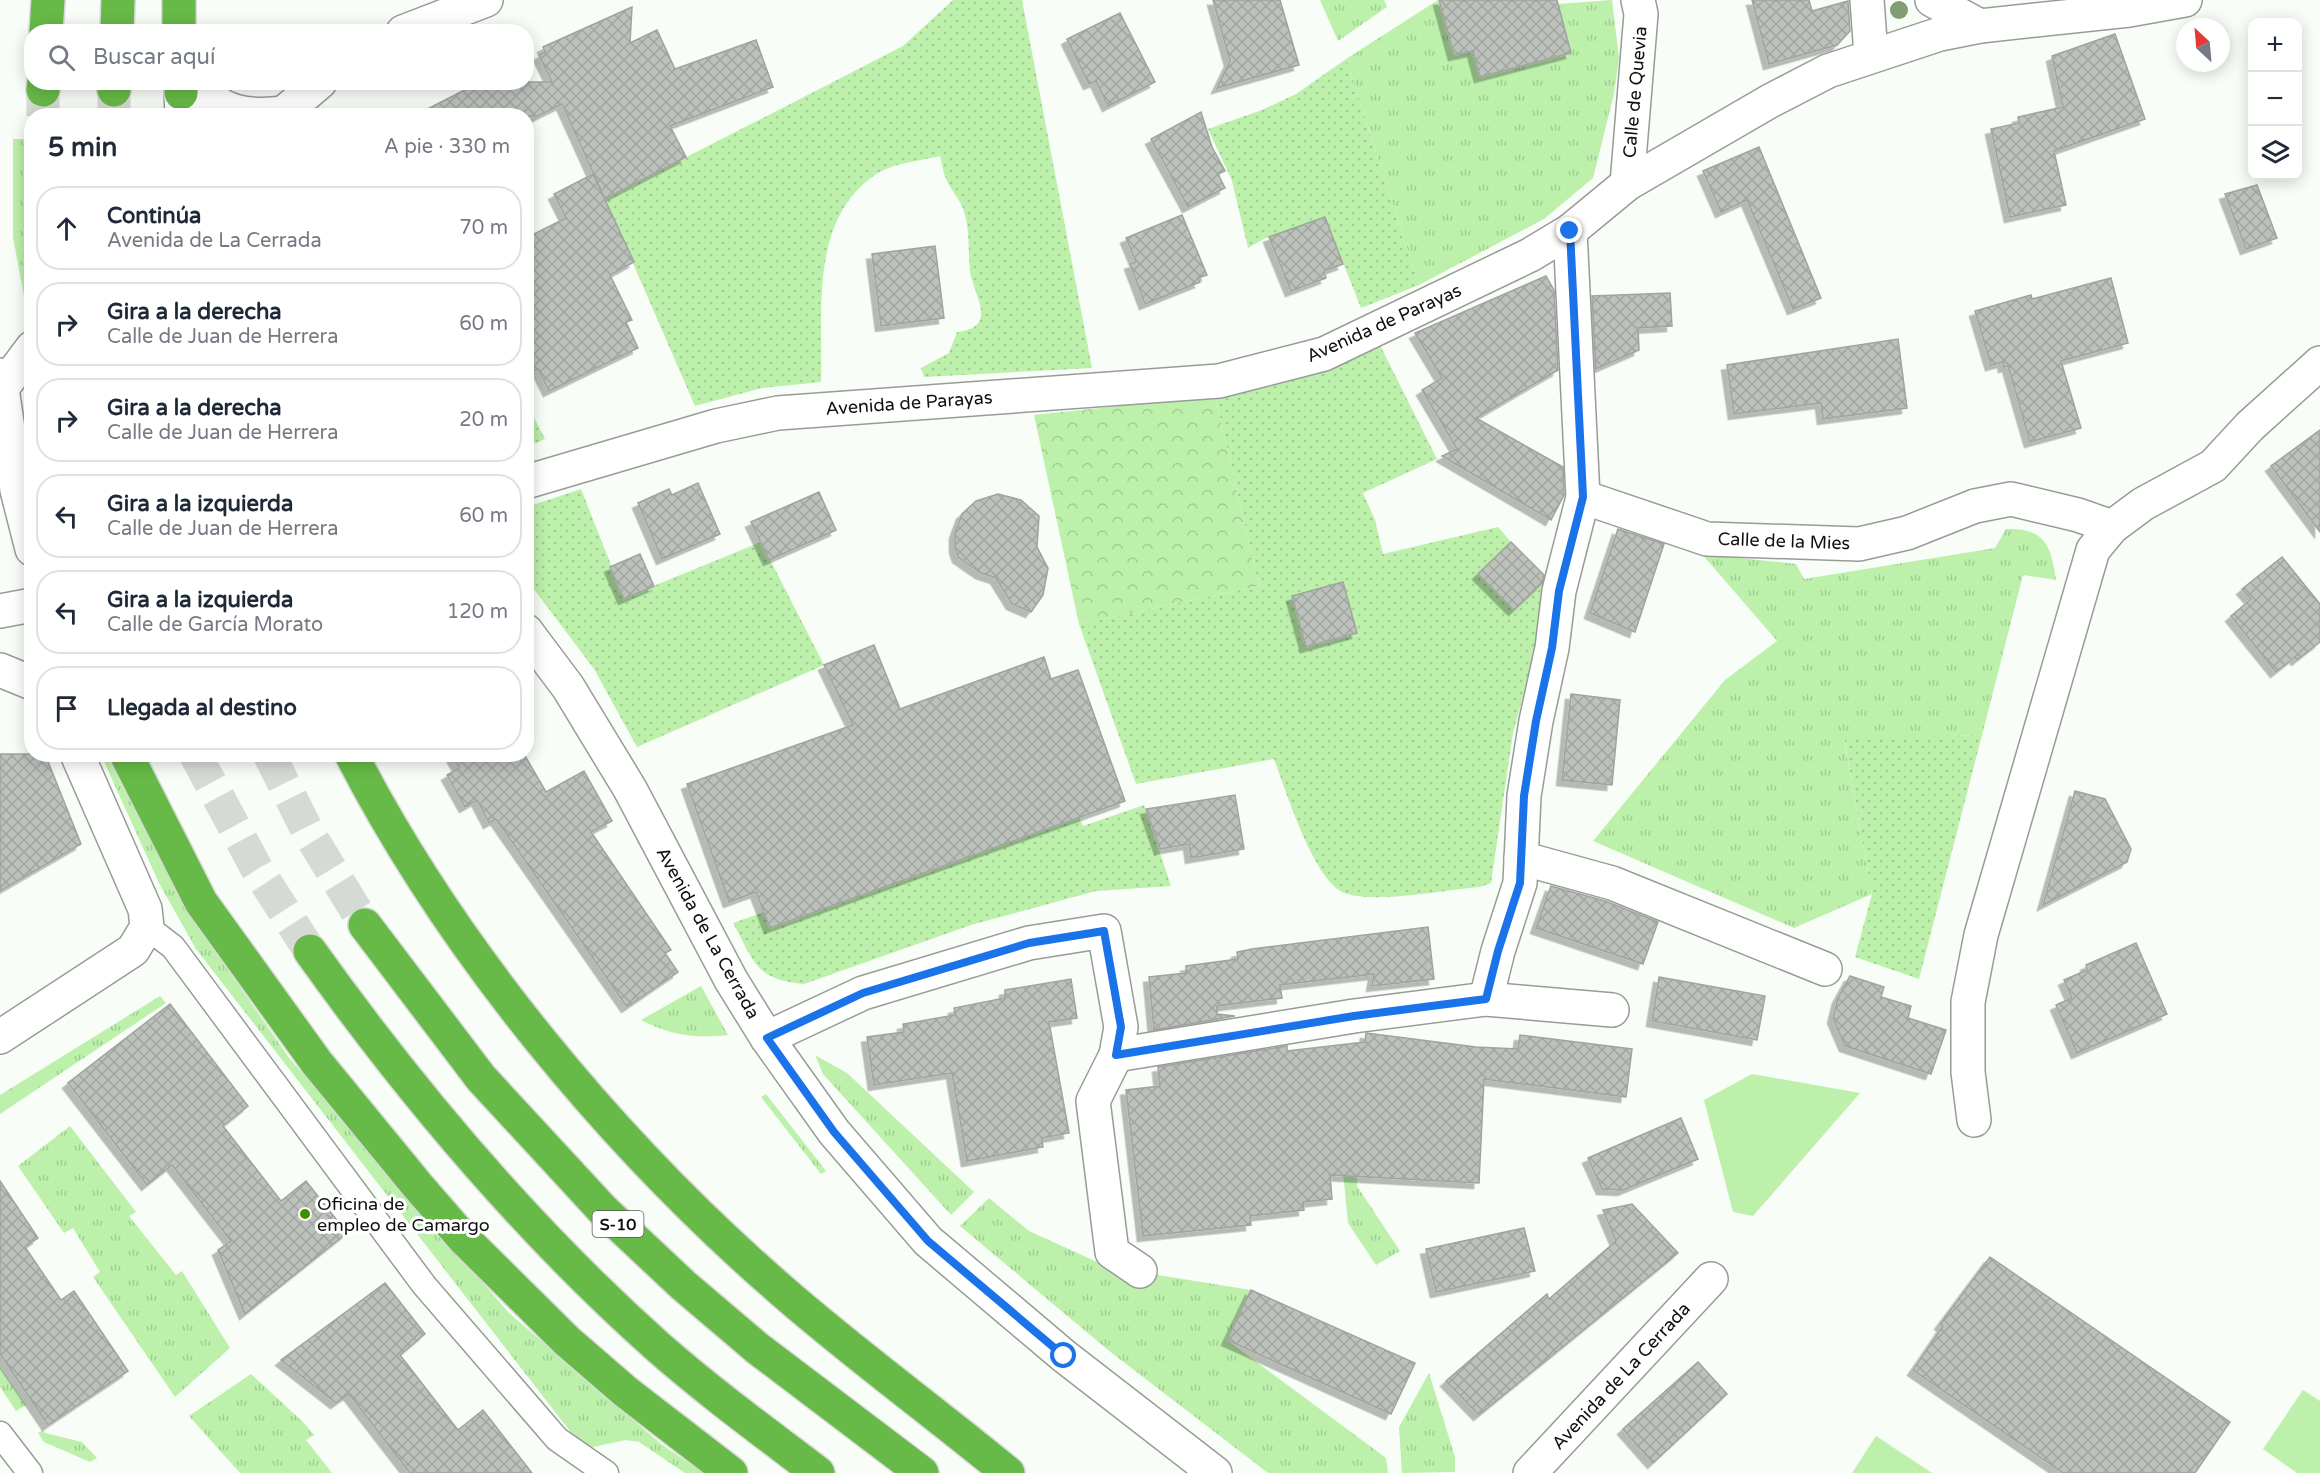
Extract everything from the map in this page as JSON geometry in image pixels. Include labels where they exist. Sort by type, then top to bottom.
[{"type":"highway","points":[[46,24],[48,0]]},
{"type":"highway","points":[[117,24],[118,0]]},
{"type":"highway","points":[[179,0],[179,24]]},
{"type":"highway","points":[[130,762],[201,902],[317,1063],[417,1185],[463,1238],[567,1341],[626,1392],[731,1473]]},
{"type":"highway","points":[[355,762],[383,812],[451,920],[545,1043],[649,1162],[722,1236],[781,1290],[1008,1473]]},
{"type":"highway","name":"S-10","points":[[365,925],[481,1078],[602,1209],[683,1285],[757,1348],[922,1473]]},
{"type":"highway","points":[[310,951],[375,1042],[498,1188],[587,1281],[659,1347],[818,1473]]},
{"type":"street","points":[[424,24],[486,0]]},
{"type":"street","name":"Calle de Quevia","points":[[1627,184],[1641,14],[1638,0]]},
{"type":"street","points":[[1867,0],[1871,55]]},
{"type":"street","points":[[1932,0],[1980,26]]},
{"type":"street","name":"Avenida de Parayas","points":[[534,480],[704,429],[778,413],[1220,381],[1324,354],[1406,317],[1530,255],[1570,231],[1627,184],[1770,101],[1828,71],[1940,34],[1980,26],[2129,10],[2185,0]]},
{"type":"street","points":[[289,108],[310,90]]},
{"type":"street","points":[[186,93],[214,100],[228,108]]},
{"type":"street","points":[[1486,999],[1498,951],[1520,883],[1524,796],[1536,721],[1552,648],[1559,591],[1583,497],[1570,231]]},
{"type":"street","points":[[24,361],[2,396],[17,490],[24,518]]},
{"type":"street","points":[[1974,1120],[1968,1072],[1968,1002],[1981,935],[2093,550],[2112,527],[2143,504],[2213,466],[2250,426],[2320,363]]},
{"type":"street","points":[[2,396],[24,466]]},
{"type":"street","name":"Calle de la Mies","points":[[1583,497],[1707,539],[1859,544],[1907,532],[1975,506],[2011,499],[2078,515],[2112,527]]},
{"type":"street","points":[[0,611],[24,606]]},
{"type":"street","name":"Avenida de La Cerrada","points":[[534,642],[568,687],[630,789],[731,980],[767,1038],[834,1132],[928,1241],[1064,1356],[1215,1473]]},
{"type":"street","points":[[0,670],[24,680]]},
{"type":"street","points":[[0,1037],[133,950],[147,927],[145,909],[81,762]]},
{"type":"street","points":[[1521,858],[1612,883],[1825,969]]},
{"type":"street","points":[[767,1038],[863,993],[894,983],[1029,943],[1104,931],[1121,1027],[1116,1055],[1094,1101],[1112,1252],[1140,1272]]},
{"type":"street","points":[[1116,1055],[1343,1018],[1486,999],[1612,1010]]},
{"type":"street","name":"Avenida de La Cerrada","points":[[1530,1473],[1711,1279]]},
{"type":"lane","points":[[147,927],[173,947],[424,1285],[557,1439],[606,1473]]},
{"type":"lane","points":[[0,1434],[30,1473]]},
{"type":"green space","points":[[953,0],[1022,0],[1092,368],[924,377],[921,368],[949,353],[957,332],[970,329],[978,324],[981,317],[979,300],[970,271],[967,222],[962,205],[946,179],[940,156],[898,165],[875,175],[854,194],[839,217],[829,242],[824,270],[821,382],[762,388],[695,406],[605,199],[903,46]]},
{"type":"green space","points":[[1320,0],[1384,0],[1387,7],[1338,41]]},
{"type":"green space","points":[[1438,0],[1451,41],[1473,51],[1480,77],[1571,53],[1558,4],[1612,0],[1619,58],[1614,94],[1593,178],[1544,219],[1419,285],[1346,59]]},
{"type":"green space","points":[[1346,59],[1419,285],[1361,308],[1325,217],[1264,239],[1248,248],[1232,181],[1208,129],[1262,110],[1296,94]]},
{"type":"green space","points":[[13,139],[24,139],[24,296],[13,237]]},
{"type":"green space","points":[[1380,345],[1437,459],[1363,493],[1375,520],[1383,554],[1498,527],[1511,542],[1478,574],[1514,610],[1547,578],[1543,622],[1513,733],[1491,883],[1480,887],[1377,897],[1347,894],[1335,887],[1324,874],[1293,812],[1274,759],[1136,784],[1079,624],[1259,586],[1215,396]]},
{"type":"green space","points":[[1215,396],[1259,586],[1079,624],[1034,415]]},
{"type":"green space","points":[[534,418],[545,439],[534,444]]},
{"type":"green space","points":[[581,489],[624,598],[761,542],[824,665],[637,747],[594,669],[534,589],[534,505]]},
{"type":"green space","points":[[2006,529],[2030,532],[2038,535],[2044,541],[2052,557],[2056,580],[2023,575],[1982,735],[1844,739],[1872,894],[1794,928],[1593,841],[1725,680],[1777,641],[1702,554],[1796,564],[1804,579],[1995,548]]},
{"type":"green space","points":[[1982,735],[1919,979],[1855,957],[1872,894],[1844,738]]},
{"type":"green space","points":[[104,762],[110,762],[189,914],[290,1059],[509,1313],[661,1444],[703,1473],[685,1473],[639,1442],[626,1440],[588,1448],[580,1444],[196,949],[159,883]]},
{"type":"green space","points":[[1144,805],[1171,886],[1096,891],[971,925],[804,984],[775,978],[758,967],[733,923],[764,912],[770,927],[1079,817],[1083,826]]},
{"type":"green space","points":[[701,986],[728,1035],[683,1035],[641,1020]]},
{"type":"green space","points":[[160,996],[166,1003],[0,1114],[0,1095]]},
{"type":"green space","points":[[815,1055],[847,1073],[974,1192],[951,1215],[823,1074]]},
{"type":"green space","points":[[1752,1074],[1860,1093],[1753,1216],[1733,1212],[1704,1100]]},
{"type":"green space","points":[[766,1094],[826,1171],[821,1174],[761,1097]]},
{"type":"green space","points":[[70,1126],[136,1212],[129,1216],[176,1275],[182,1271],[230,1348],[175,1397],[93,1277],[100,1272],[73,1228],[64,1233],[18,1166]]},
{"type":"green space","points":[[1358,1137],[1357,1186],[1400,1251],[1376,1265],[1348,1223],[1340,1141]]},
{"type":"green space","points":[[989,1198],[1029,1231],[1108,1267],[1251,1290],[1227,1340],[1386,1458],[1388,1473],[1268,1473],[1108,1350],[960,1226]]},
{"type":"green space","points":[[0,1367],[26,1405],[16,1411],[0,1387]]},
{"type":"green space","points":[[1429,1373],[1455,1457],[1455,1472],[1402,1473],[1399,1427]]},
{"type":"green space","points":[[251,1374],[314,1435],[306,1440],[332,1473],[240,1473],[189,1416]]},
{"type":"green space","points":[[2303,1390],[2320,1401],[2320,1473],[2297,1473],[2263,1449]]},
{"type":"green space","points":[[43,1430],[45,1433],[82,1442],[97,1458],[90,1462],[44,1442],[38,1433]]},
{"type":"green space","points":[[1876,1436],[1932,1473],[1852,1473]]},
{"type":"building","points":[[1213,0],[1280,0],[1299,65],[1217,88],[1230,61]]},
{"type":"building","points":[[1439,0],[1557,0],[1571,53],[1480,77],[1473,51],[1454,55]]},
{"type":"building","points":[[1752,0],[1809,0],[1812,11],[1848,1],[1850,31],[1837,45],[1769,64]]},
{"type":"building","points":[[632,7],[630,43],[657,30],[675,69],[756,40],[773,87],[670,126],[686,157],[605,199],[562,104],[538,116],[534,116],[534,108],[430,108],[464,90],[534,90],[534,82],[552,82],[539,55],[545,52],[543,47]]},
{"type":"building","points":[[1120,13],[1155,82],[1108,106],[1096,81],[1089,84],[1067,39]]},
{"type":"building","points":[[2115,34],[2145,119],[2054,151],[2066,205],[2010,217],[1991,129],[2019,123],[2018,117],[2063,107],[2052,56]]},
{"type":"building","points":[[1201,112],[1212,147],[1225,171],[1218,174],[1225,188],[1188,207],[1151,139]]},
{"type":"building","points":[[1759,147],[1821,298],[1793,309],[1747,200],[1721,212],[1703,171]]},
{"type":"building","points":[[593,174],[634,262],[610,275],[632,320],[626,322],[638,348],[549,391],[538,369],[534,371],[534,234],[566,218],[554,194]]},
{"type":"building","points":[[2257,185],[2277,238],[2246,249],[2225,194]]},
{"type":"building","points":[[1182,215],[1207,275],[1198,278],[1200,282],[1145,304],[1130,264],[1136,262],[1126,238]]},
{"type":"building","points":[[1325,217],[1343,264],[1324,271],[1326,278],[1291,291],[1269,237]]},
{"type":"building","points":[[935,246],[944,318],[881,326],[872,254]]},
{"type":"building","points":[[1546,276],[1554,290],[1558,370],[1476,418],[1563,467],[1564,495],[1551,520],[1442,456],[1457,449],[1422,390],[1442,378],[1415,333]]},
{"type":"building","points":[[2111,278],[2128,343],[2061,361],[2081,428],[2030,442],[2008,366],[2004,367],[2003,362],[1991,365],[1975,311],[2031,295],[2032,299]]},
{"type":"building","points":[[1670,293],[1672,326],[1638,328],[1639,350],[1596,369],[1592,296]]},
{"type":"building","points":[[1898,339],[1907,408],[1823,419],[1821,403],[1734,414],[1727,365]]},
{"type":"building","points":[[2320,430],[2320,532],[2271,466]]},
{"type":"building","points":[[698,483],[720,534],[662,559],[638,503],[669,489],[672,495]]},
{"type":"building","points":[[819,492],[836,530],[769,560],[751,522]]},
{"type":"building","points":[[998,494],[1021,500],[1039,516],[1037,547],[1048,568],[1043,595],[1031,612],[1012,604],[996,578],[981,573],[958,557],[955,548],[955,533],[962,514],[976,501]]},
{"type":"building","points":[[1618,529],[1664,544],[1635,632],[1590,613]]},
{"type":"building","points":[[1511,542],[1544,575],[1542,583],[1514,610],[1478,574]]},
{"type":"building","points":[[640,554],[654,586],[624,599],[610,567]]},
{"type":"building","points":[[2282,557],[2320,604],[2320,642],[2297,660],[2295,657],[2276,672],[2231,616],[2251,599],[2242,589]]},
{"type":"building","points":[[1343,582],[1357,633],[1306,647],[1292,596]]},
{"type":"building","points":[[874,645],[900,709],[1044,657],[1051,679],[1078,670],[1125,801],[770,928],[756,892],[729,902],[687,784],[853,725],[824,665]]},
{"type":"building","points":[[1571,694],[1620,700],[1612,785],[1562,780]]},
{"type":"building","points":[[0,754],[24,754],[24,762],[48,762],[81,844],[0,891]]},
{"type":"building","points":[[456,762],[529,762],[546,792],[584,771],[612,821],[591,832],[671,950],[665,953],[678,972],[627,1007],[496,819],[489,823],[477,800],[465,807],[447,775],[459,768]]},
{"type":"building","points":[[2075,791],[2105,799],[2131,849],[2127,862],[2043,905]]},
{"type":"building","points":[[1235,795],[1244,849],[1191,858],[1189,844],[1160,849],[1146,809]]},
{"type":"building","points":[[1551,886],[1605,901],[1658,922],[1643,964],[1536,928]]},
{"type":"building","points":[[1428,927],[1434,979],[1372,986],[1374,974],[1280,985],[1282,998],[1217,1006],[1217,1014],[1235,1016],[1154,1030],[1149,977],[1186,973],[1186,966],[1238,959],[1237,952],[1252,949]]},
{"type":"building","points":[[2136,943],[2167,1014],[2077,1053],[2056,1005],[2072,998],[2064,980],[2087,970],[2086,965]]},
{"type":"building","points":[[1850,976],[1884,987],[1881,997],[1911,1006],[1908,1018],[1946,1030],[1931,1074],[1845,1046],[1833,1018],[1838,998]]},
{"type":"building","points":[[1659,977],[1765,996],[1757,1040],[1652,1021]]},
{"type":"building","points":[[1071,979],[1077,1018],[1049,1022],[1069,1133],[1042,1138],[1043,1147],[967,1161],[952,1073],[874,1085],[867,1037],[904,1032],[903,1024],[955,1015],[954,1008],[1005,998],[1005,990]]},
{"type":"building","points":[[170,1004],[248,1106],[223,1126],[281,1201],[306,1181],[347,1233],[245,1314],[218,1250],[231,1241],[172,1165],[147,1185],[68,1083]]},
{"type":"building","points":[[1366,1033],[1476,1047],[1518,1049],[1520,1035],[1632,1049],[1626,1097],[1484,1079],[1479,1183],[1330,1175],[1332,1199],[1303,1202],[1304,1210],[1250,1216],[1251,1225],[1143,1236],[1126,1090],[1160,1086],[1158,1067],[1287,1046],[1287,1051],[1365,1042]]},
{"type":"building","points":[[1681,1118],[1698,1159],[1623,1190],[1602,1189],[1588,1158]]},
{"type":"building","points":[[0,1181],[38,1238],[25,1247],[61,1300],[74,1291],[128,1371],[48,1425],[0,1354]]},
{"type":"building","points":[[1632,1204],[1678,1253],[1479,1415],[1446,1381],[1547,1294],[1549,1299],[1616,1241],[1603,1210]]},
{"type":"building","points":[[1524,1228],[1535,1271],[1436,1292],[1426,1249]]},
{"type":"building","points":[[1990,1257],[2230,1422],[2195,1473],[2063,1473],[1913,1370],[1943,1326],[1940,1324]]},
{"type":"building","points":[[385,1283],[425,1334],[400,1355],[458,1430],[483,1410],[532,1473],[410,1473],[349,1394],[336,1403],[281,1360]]},
{"type":"building","points":[[1251,1290],[1415,1363],[1391,1414],[1227,1340]]},
{"type":"building","points":[[1698,1362],[1727,1394],[1653,1463],[1623,1429]]},
{"type":"tunnel","points":[[43,90],[43,108]]},
{"type":"tunnel","points":[[114,90],[114,108]]},
{"type":"tunnel","points":[[199,762],[257,869],[310,951]]},
{"type":"tunnel","points":[[273,762],[308,832],[365,925]]},
{"type":"place","name":"Oficina de empleo de Camargo","points":[[305,1214]]},
{"type":"route","points":[[1064,1356],[928,1241],[834,1132],[767,1038],[863,993],[1029,943],[1104,931],[1121,1027],[1116,1055],[1138,1049],[1354,1016],[1486,999],[1498,951],[1520,883],[1524,796],[1536,721],[1552,648],[1559,591],[1583,497],[1570,231]]}]
